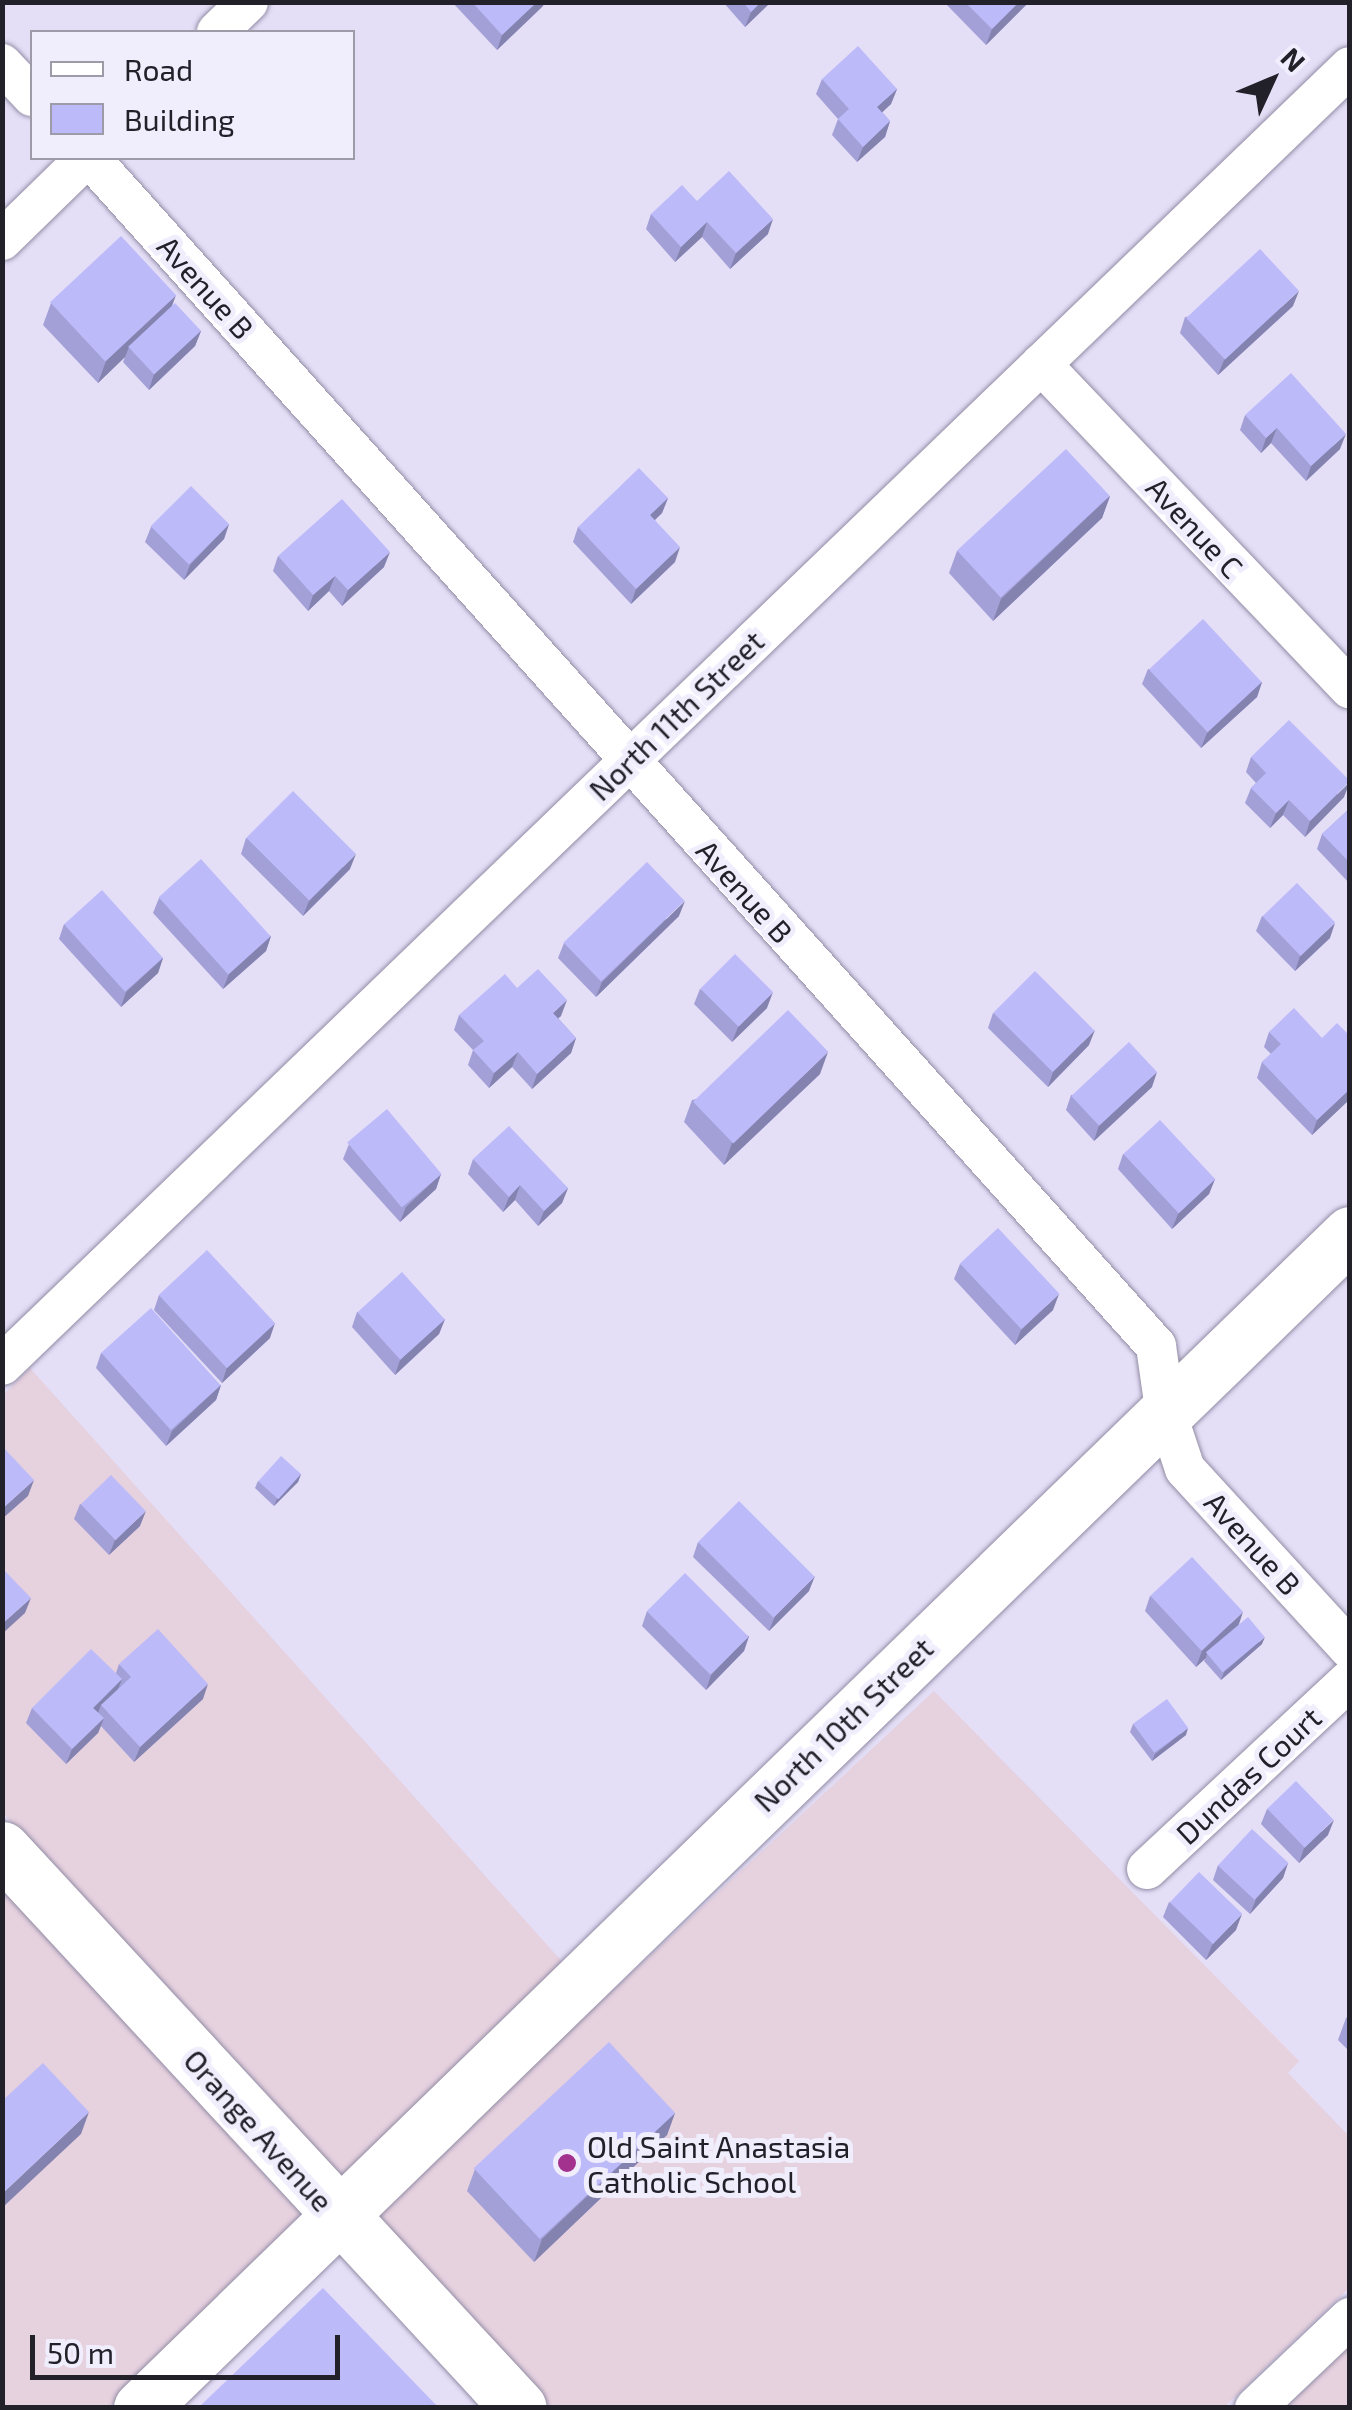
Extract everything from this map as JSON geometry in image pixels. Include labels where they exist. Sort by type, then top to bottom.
[{"type":"street","points":[[219,30],[248,2]]},
{"type":"street","points":[[2,64],[30,94]]},
{"type":"street","name":"North 11th Street","points":[[2,1365],[1350,66]]},
{"type":"street","points":[[2,240],[86,160]]},
{"type":"street","name":"Avenue B","points":[[90,160],[1156,1346],[1165,1409],[1185,1469],[1350,1649]]},
{"type":"street","name":"Avenue C","points":[[1042,364],[1350,689]]},
{"type":"street","name":"North 10th Street","points":[[142,2408],[1165,1409],[1350,1234]]},
{"type":"street","name":"Dundas Court","points":[[1147,1869],[1350,1680]]},
{"type":"street","name":"Orange Avenue","points":[[2,1849],[519,2408]]},
{"type":"street","points":[[1255,2408],[1350,2318]]},
{"type":"shaded area","points":[[30,1368],[566,1966],[341,2185],[3,1813],[3,1395]]},
{"type":"shaded area","points":[[934,1691],[1299,2061],[1288,2073],[1349,2136],[1349,2288],[1224,2407],[551,2407],[371,2216]]},
{"type":"shaded area","points":[[2,1885],[307,2218],[110,2407],[3,2407]]},
{"type":"shaded area","points":[[1349,2347],[1349,2407],[1286,2407]]},
{"type":"building","points":[[472,2],[537,2],[502,35]]},
{"type":"building","points":[[743,2],[761,2],[751,12]]},
{"type":"building","points":[[965,2],[1019,2],[992,29]]},
{"type":"building","points":[[858,46],[897,89],[877,107],[890,121],[863,147],[838,119],[849,109],[822,79]]},
{"type":"building","points":[[729,171],[773,219],[736,253],[707,222],[681,247],[651,214],[682,185],[697,201]]},
{"type":"building","points":[[121,236],[176,295],[105,361],[50,302]]},
{"type":"building","points":[[1260,249],[1299,291],[1225,360],[1186,318]]},
{"type":"building","points":[[175,303],[201,331],[154,374],[128,347]]},
{"type":"building","points":[[1291,373],[1346,434],[1311,466],[1277,428],[1266,438],[1245,415]]},
{"type":"building","points":[[1066,449],[1110,496],[1001,597],[957,551]]},
{"type":"building","points":[[639,468],[668,498],[650,515],[680,547],[636,589],[578,527]]},
{"type":"building","points":[[191,486],[229,524],[189,564],[151,526]]},
{"type":"building","points":[[342,499],[390,552],[348,590],[335,576],[313,595],[278,556]]},
{"type":"building","points":[[1203,619],[1262,682],[1208,732],[1149,669]]},
{"type":"building","points":[[1289,720],[1350,781],[1310,821],[1289,800],[1276,813],[1251,788],[1266,773],[1251,757]]},
{"type":"building","points":[[293,791],[356,854],[309,901],[246,838]]},
{"type":"building","points":[[1350,808],[1350,863],[1322,834]]},
{"type":"building","points":[[201,859],[271,936],[228,974],[159,897]]},
{"type":"building","points":[[647,862],[685,901],[601,981],[564,943]]},
{"type":"building","points":[[1297,883],[1335,923],[1301,956],[1262,916]]},
{"type":"building","points":[[102,890],[163,958],[125,992],[64,924]]},
{"type":"building","points":[[735,954],[773,992],[739,1027],[700,989]]},
{"type":"building","points":[[538,969],[567,1000],[553,1013],[576,1038],[537,1074],[518,1052],[494,1073],[473,1050],[484,1041],[459,1015],[505,974],[517,988]]},
{"type":"building","points":[[1035,971],[1094,1030],[1053,1072],[993,1013]]},
{"type":"building","points":[[1294,1008],[1322,1038],[1337,1023],[1350,1036],[1350,1089],[1317,1120],[1262,1062],[1281,1044],[1269,1032]]},
{"type":"building","points":[[788,1010],[828,1052],[733,1143],[693,1102]]},
{"type":"building","points":[[1129,1042],[1157,1072],[1099,1126],[1071,1096]]},
{"type":"building","points":[[387,1109],[442,1174],[402,1208],[347,1142]]},
{"type":"building","points":[[1160,1120],[1215,1179],[1179,1213],[1123,1154]]},
{"type":"building","points":[[509,1126],[568,1188],[544,1211],[520,1185],[509,1197],[473,1159]]},
{"type":"building","points":[[998,1228],[1059,1294],[1021,1329],[960,1263]]},
{"type":"building","points":[[207,1250],[275,1323],[227,1368],[159,1295]]},
{"type":"building","points":[[402,1272],[445,1320],[400,1360],[357,1312]]},
{"type":"building","points":[[151,1308],[221,1385],[171,1430],[101,1353]]},
{"type":"building","points":[[2,1446],[34,1480],[2,1509]]},
{"type":"building","points":[[281,1456],[301,1474],[278,1499],[258,1481]]},
{"type":"building","points":[[111,1475],[146,1511],[116,1540],[81,1504]]},
{"type":"building","points":[[739,1501],[815,1577],[774,1618],[698,1542]]},
{"type":"building","points":[[1192,1557],[1243,1612],[1201,1651],[1150,1596]]},
{"type":"building","points":[[2,1568],[31,1598],[2,1624]]},
{"type":"building","points":[[685,1573],[749,1637],[710,1675],[647,1611]]},
{"type":"building","points":[[1248,1617],[1265,1637],[1223,1672],[1206,1652]]},
{"type":"building","points":[[158,1629],[208,1684],[140,1747],[101,1705],[131,1677],[119,1664]]},
{"type":"building","points":[[91,1649],[122,1679],[93,1708],[104,1718],[72,1749],[32,1708]]},
{"type":"building","points":[[1167,1699],[1188,1728],[1154,1753],[1133,1724]]},
{"type":"building","points":[[1296,1781],[1334,1820],[1305,1848],[1267,1809]]},
{"type":"building","points":[[1252,1829],[1289,1863],[1254,1900],[1218,1866]]},
{"type":"building","points":[[1199,1872],[1242,1914],[1213,1944],[1170,1902]]},
{"type":"building","name":"Old Saint Anastasia Catholic School","points":[[609,2042],[675,2113],[540,2239],[474,2168]]},
{"type":"building","points":[[43,2063],[89,2112],[2,2194],[2,2101]]},
{"type":"building","points":[[323,2288],[439,2408],[198,2408]]},
{"type":"place","name":"Old Saint Anastasia Catholic School","points":[[567,2163]]}]
